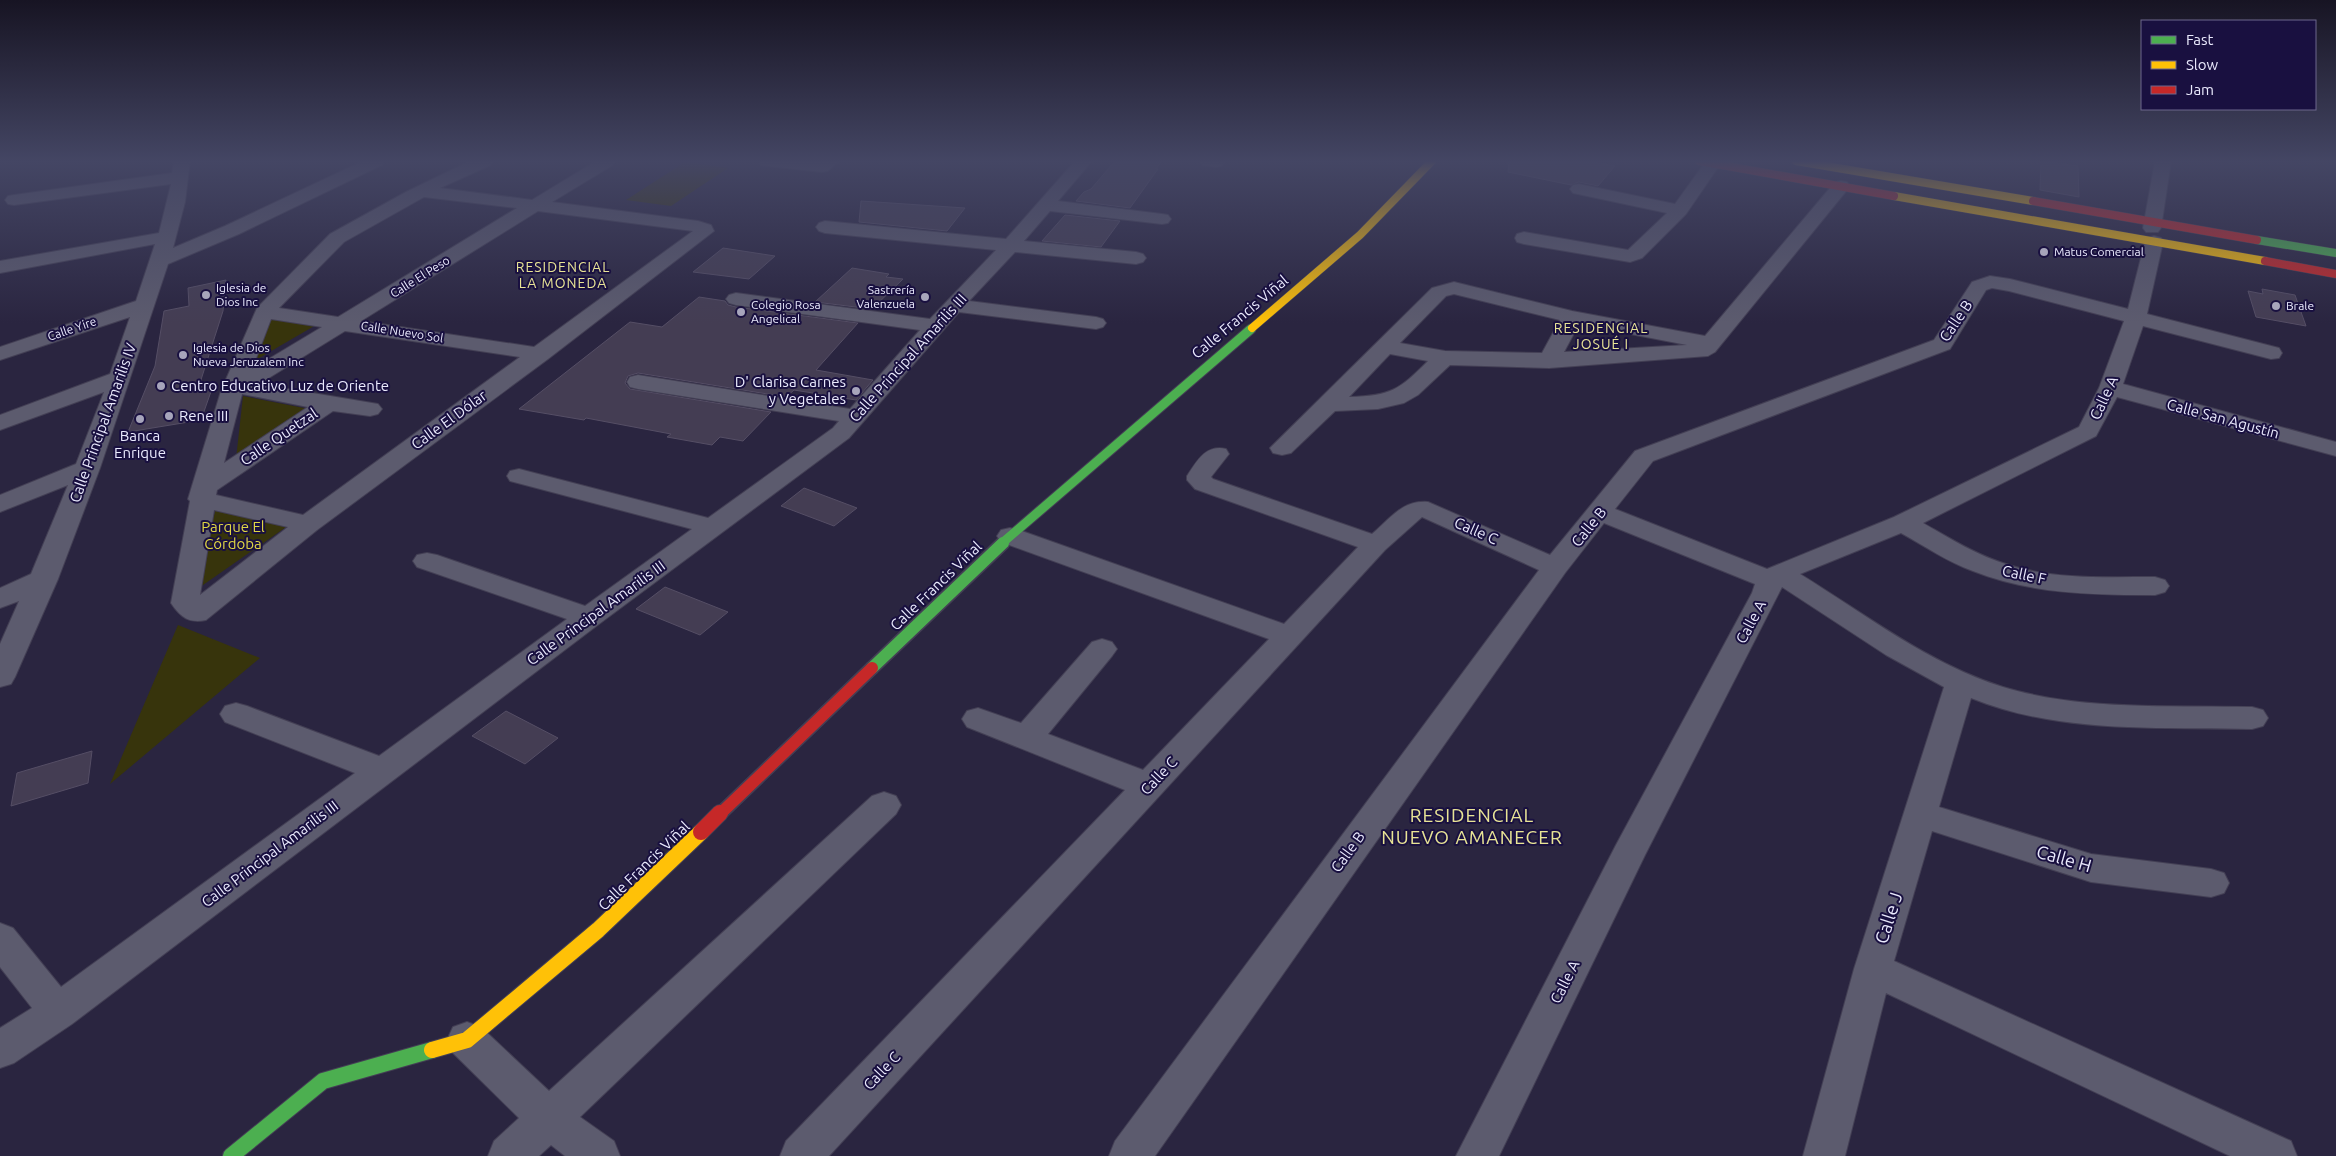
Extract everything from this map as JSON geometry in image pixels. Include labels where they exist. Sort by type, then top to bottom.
[{"type":"street","name":"Calle Principal Amarilis IV","points":[[0,677],[44,578],[88,468],[160,261],[170,215]]},
{"type":"street","points":[[160,261],[232,230],[261,215]]},
{"type":"street","points":[[308,524],[203,493],[235,389],[264,312],[337,238],[379,215]]},
{"type":"street","name":"Calle El Peso","points":[[235,389],[519,215]]},
{"type":"street","name":"Calle El Dólar","points":[[203,493],[185,603],[196,613],[308,524],[705,231],[704,228],[698,226],[612,215]]},
{"type":"street","name":"Calle Principal Amarilis III","points":[[0,1050],[58,1012],[589,617],[841,433],[1037,215]]},
{"type":"street","points":[[1128,215],[1162,219]]},
{"type":"street","name":"Calle Francis Viñal","points":[[467,1040],[598,930],[1010,536],[1360,235],[1380,215]]},
{"type":"street","points":[[1524,238],[1630,256],[1635,254],[1675,215]]},
{"type":"street","points":[[1385,346],[1445,358],[1549,361],[1693,353],[1707,347],[1817,215]]},
{"type":"street","points":[[2042,215],[2336,260]]},
{"type":"street","points":[[2069,215],[2153,231],[2336,274]]},
{"type":"street","name":"Calle A","points":[[1478,1156],[1628,855],[1774,576],[1903,523],[2088,431],[2110,388],[2136,317],[2155,215]]},
{"type":"street","points":[[825,227],[1136,258]]},
{"type":"street","points":[[2153,231],[2336,253]]},
{"type":"street","points":[[0,267],[165,237]]},
{"type":"street","name":"Calle B","points":[[1130,1156],[1556,567],[1644,456],[1942,344],[1979,286],[1990,282],[2010,285],[2271,353]]},
{"type":"street","points":[[1282,448],[1329,404],[1439,292],[1446,289],[1454,288],[1572,316],[1709,343]]},
{"type":"street","points":[[736,299],[945,316],[1096,323]]},
{"type":"street","name":"Calle Yire","points":[[0,354],[144,304]]},
{"type":"street","name":"Calle Nuevo Sol","points":[[264,312],[540,354]]},
{"type":"street","points":[[1549,361],[1572,316]]},
{"type":"street","points":[[1329,404],[1391,400],[1405,393],[1445,358]]},
{"type":"street","points":[[0,422],[120,378]]},
{"type":"street","points":[[638,382],[857,417]]},
{"type":"street","name":"Calle San Agustín","points":[[2110,388],[2336,449]]},
{"type":"street","name":"Calle Quetzal","points":[[235,389],[328,404]]},
{"type":"street","points":[[328,404],[342,404],[370,410]]},
{"type":"street","name":"Calle Quetzal","points":[[203,493],[328,404]]},
{"type":"street","points":[[1217,454],[1199,476],[1199,480],[1204,484],[1376,544]]},
{"type":"street","points":[[0,504],[88,468]]},
{"type":"street","points":[[519,476],[713,527]]},
{"type":"street","name":"Calle C","points":[[802,1156],[1376,544],[1416,509],[1428,510],[1556,567]]},
{"type":"street","points":[[1601,512],[1774,576],[1913,657],[1961,682],[2020,702],[2078,713],[2252,718]]},
{"type":"street","name":"Calle F","points":[[1903,523],[1981,565],[2023,577],[2061,583],[2155,586]]},
{"type":"street","points":[[1010,536],[1290,636]]},
{"type":"street","points":[[427,561],[589,617]]},
{"type":"street","points":[[0,598],[44,578]]},
{"type":"street","points":[[1026,738],[1102,648]]},
{"type":"street","name":"Calle J","points":[[1824,1156],[1873,969],[1922,815],[1961,682]]},
{"type":"street","points":[[236,714],[383,771]]},
{"type":"street","points":[[978,719],[1149,786]]},
{"type":"street","points":[[509,1156],[884,805]]},
{"type":"street","name":"Calle H","points":[[1922,815],[2091,868],[2211,883]]},
{"type":"street","points":[[0,939],[58,1012]]},
{"type":"street","points":[[1873,969],[2276,1156]]},
{"type":"street","points":[[230,1156],[323,1081],[467,1040],[548,1118],[599,1156]]},
{"type":"green space","points":[[271,317],[316,325],[254,361]]},
{"type":"green space","points":[[243,396],[309,409],[236,459]]},
{"type":"green space","name":"Parque El Córdoba","points":[[216,508],[289,525],[193,592]]},
{"type":"green space","points":[[178,625],[260,658],[110,784]]},
{"type":"building","points":[[860,215],[960,215],[947,231],[859,222]]},
{"type":"building","points":[[1065,215],[1120,221],[1101,247],[1042,241]]},
{"type":"building","points":[[723,248],[775,256],[749,279],[693,272]]},
{"type":"building","points":[[852,268],[889,274],[886,277],[903,279],[872,309],[815,302]]},
{"type":"building","points":[[226,280],[223,311],[199,386],[214,383],[201,420],[128,432],[155,366],[164,311],[189,306],[188,288]]},
{"type":"building","name":"Brale","points":[[2262,289],[2295,295],[2306,326],[2256,317],[2248,291],[2263,294]]},
{"type":"building","points":[[699,297],[725,301],[728,305],[736,307],[858,323],[816,370],[873,380],[856,400],[794,390],[786,397],[638,373],[628,376],[625,383],[630,389],[771,412],[743,441],[720,437],[712,445],[667,437],[671,434],[586,418],[584,420],[519,409],[630,322],[662,327]]},
{"type":"building","points":[[804,488],[857,508],[834,526],[781,506]]},
{"type":"building","points":[[665,587],[728,612],[700,635],[636,609]]},
{"type":"building","points":[[506,711],[558,738],[525,764],[472,736]]},
{"type":"building","points":[[92,751],[88,783],[11,806],[17,773]]},
{"type":"traffic: fast","points":[[2257,240],[2336,253]]},
{"type":"traffic: fast","points":[[872,668],[1010,536],[1252,328]]},
{"type":"traffic: fast","points":[[231,1156],[323,1081],[432,1050]]},
{"type":"traffic: slow","points":[[1252,328],[1360,235],[1380,215]]},
{"type":"traffic: slow","points":[[2002,215],[2265,261]]},
{"type":"traffic: slow","points":[[432,1050],[467,1040],[598,930],[701,832]]},
{"type":"traffic: jam","points":[[2113,215],[2257,240]]},
{"type":"traffic: jam","points":[[2265,261],[2336,274]]},
{"type":"traffic: jam","points":[[701,832],[872,668]]},
{"type":"place","name":"Matus Comercial","points":[[2044,252]]},
{"type":"place","name":"Iglesia de Dios Inc","points":[[206,295]]},
{"type":"place","name":"Sastrería Valenzuela","points":[[925,297]]},
{"type":"place","name":"Brale","points":[[2276,306]]},
{"type":"place","name":"Colegio Rosa Angelical","points":[[741,312]]},
{"type":"place","name":"Iglesia de Dios Nueva Jeruzalem Inc","points":[[183,355]]},
{"type":"place","name":"Centro Educativo Luz de Oriente","points":[[161,386]]},
{"type":"place","name":"D' Clarisa Carnes y Vegetales","points":[[856,391]]},
{"type":"place","name":"Rene III","points":[[169,416]]},
{"type":"place","name":"Banca Enrique","points":[[140,419]]},
{"type":"district","name":"RESIDENCIAL LA MONEDA","points":[[563,276]]},
{"type":"district","name":"RESIDENCIAL JOSUÉ I","points":[[1601,336]]},
{"type":"district","name":"RESIDENCIAL NUEVO AMANECER","points":[[1472,826]]}]
